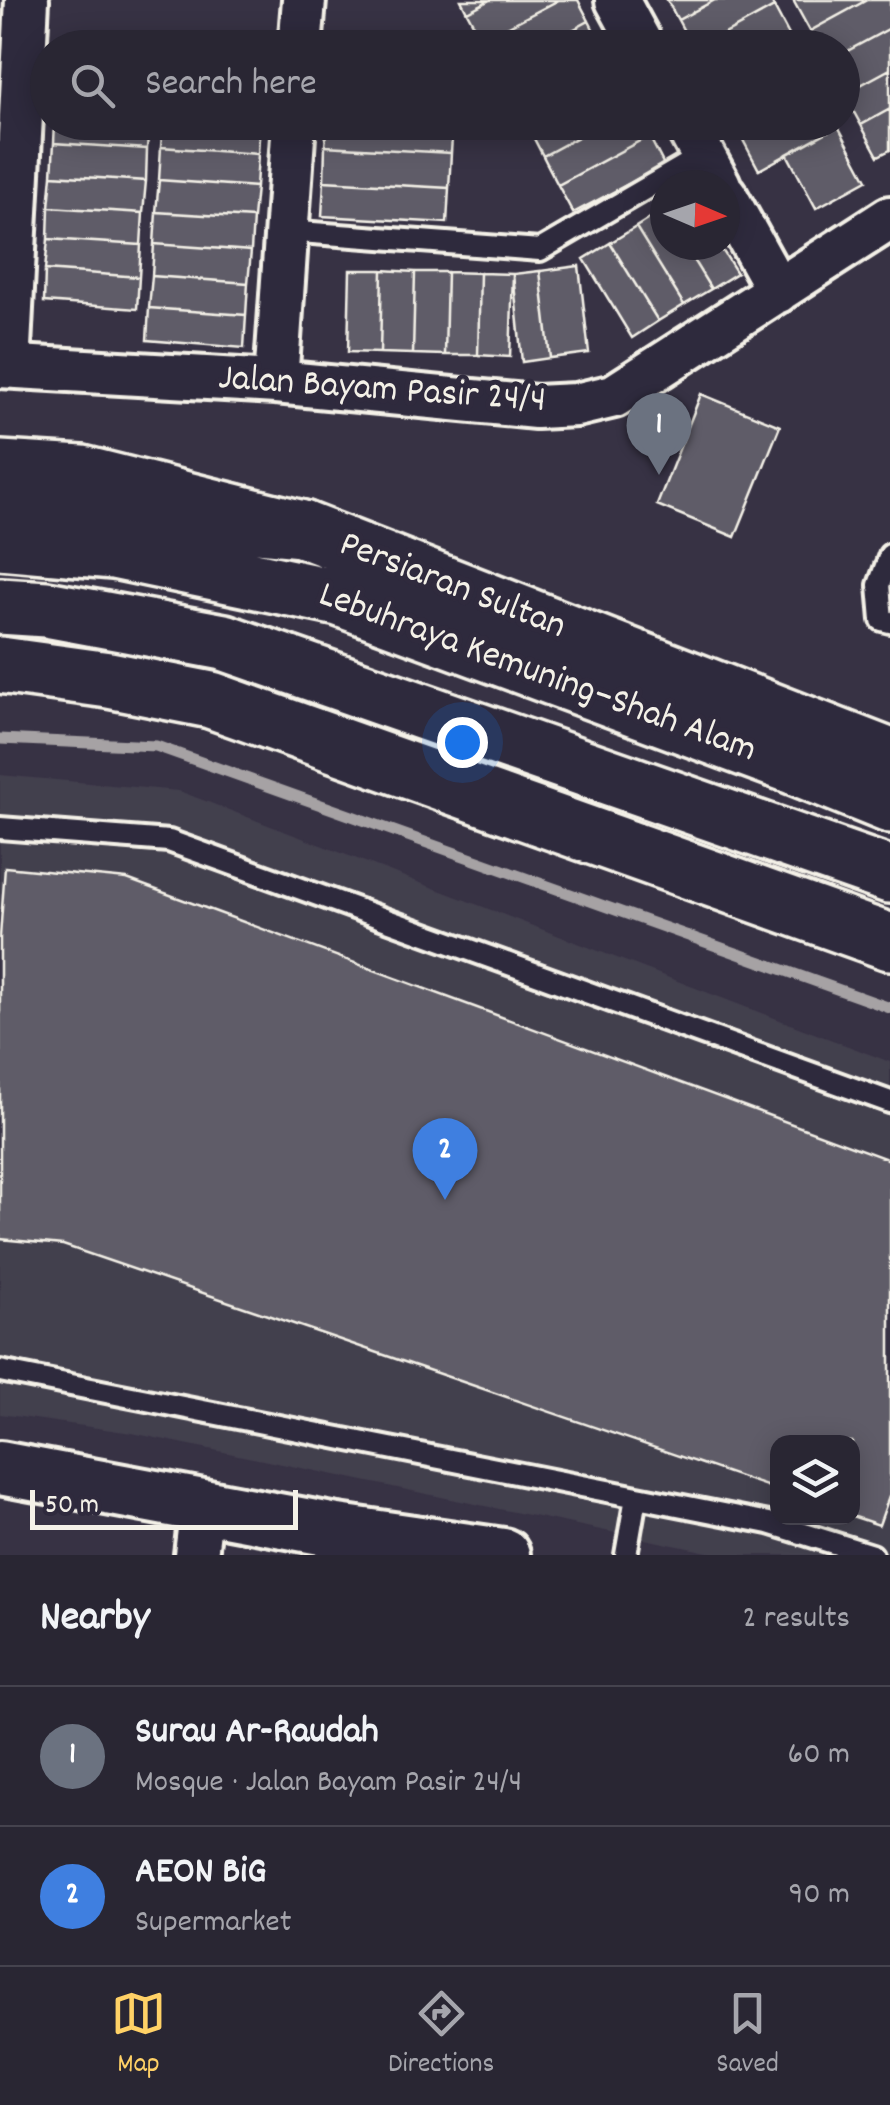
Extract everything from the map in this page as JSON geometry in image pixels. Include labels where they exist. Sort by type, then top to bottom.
[{"type":"main road","name":"Persiaran Sultan","points":[[0,469],[82,474],[302,529],[890,756]]},
{"type":"main road","points":[[0,502],[302,529]]},
{"type":"main road","name":"Lebuhraya Kemuning–Shah Alam","points":[[0,541],[114,551],[338,598],[791,764],[890,805]]},
{"type":"main road","name":"Lebuhraya Kemuning–Shah Alam","points":[[0,606],[46,609],[224,642],[890,874]]},
{"type":"main road","points":[[0,665],[211,700],[890,942]]},
{"type":"street","points":[[4,366],[27,0]]},
{"type":"street","points":[[302,30],[304,0]]},
{"type":"street","points":[[616,0],[633,30]]},
{"type":"street","points":[[276,382],[293,140]]},
{"type":"street","name":"Jalan Bayam Pasir 24/4","points":[[4,366],[276,382],[536,407],[576,404],[614,396],[890,218]]},
{"type":"street","points":[[740,222],[778,291]]},
{"type":"street","points":[[0,1468],[199,1530],[337,1531],[503,1555]]},
{"type":"lane","points":[[286,232],[540,250],[702,154]]},
{"type":"lane","points":[[890,554],[879,585],[882,620],[890,622]]},
{"type":"lane","points":[[0,828],[168,840],[890,1102]]},
{"type":"lane","points":[[0,1371],[770,1523],[872,1555]]},
{"type":"lane","points":[[626,1555],[636,1497]]},
{"type":"shaded area","points":[[0,775],[179,791],[890,1062],[890,1555],[722,1555],[132,1433],[0,1414]]},
{"type":"building","points":[[461,0],[490,0],[467,12]]},
{"type":"building","points":[[490,0],[559,0],[501,30],[477,30],[467,12]]},
{"type":"building","points":[[559,0],[578,0],[589,21],[572,30],[501,30]]},
{"type":"building","points":[[667,0],[715,0],[678,20]]},
{"type":"building","points":[[715,0],[770,0],[774,7],[732,30],[683,30],[678,20]]},
{"type":"building","points":[[793,0],[867,0],[812,30]]},
{"type":"building","points":[[867,0],[890,0],[890,28],[860,44],[860,30],[812,30]]},
{"type":"building","points":[[774,7],[786,30],[732,30]]},
{"type":"building","points":[[589,21],[594,30],[572,30]]},
{"type":"building","points":[[890,28],[890,69],[860,85],[860,44]]},
{"type":"building","points":[[890,69],[890,109],[861,125],[860,123],[860,85]]},
{"type":"building","points":[[890,109],[890,150],[878,156],[861,125]]},
{"type":"building","points":[[54,140],[148,140],[147,149]]},
{"type":"building","points":[[162,140],[259,140],[258,154],[161,147]]},
{"type":"building","points":[[326,140],[452,140],[451,153],[325,146]]},
{"type":"building","points":[[535,140],[573,140],[543,156]]},
{"type":"building","points":[[573,140],[642,140],[558,185],[543,156]]},
{"type":"building","points":[[642,140],[651,140],[664,165],[573,213],[558,185]]},
{"type":"building","points":[[743,140],[813,140],[759,170]]},
{"type":"building","points":[[812,140],[846,140],[867,180],[816,208],[787,154]]},
{"type":"building","points":[[54,143],[147,149],[146,181],[52,175]]},
{"type":"building","points":[[325,146],[451,153],[449,188],[324,181]]},
{"type":"building","points":[[161,147],[258,154],[256,187],[159,180]]},
{"type":"building","points":[[52,175],[146,181],[143,213],[49,207]]},
{"type":"building","points":[[159,180],[256,187],[253,218],[156,212]]},
{"type":"building","points":[[324,181],[449,188],[447,223],[322,216]]},
{"type":"building","points":[[49,207],[143,213],[141,245],[48,239]]},
{"type":"building","points":[[156,212],[253,218],[251,251],[154,244]]},
{"type":"building","points":[[650,218],[650,250],[636,227]]},
{"type":"building","points":[[636,227],[650,250],[650,260],[656,260],[684,305],[658,321],[610,243]]},
{"type":"building","points":[[48,239],[141,245],[139,277],[45,270]]},
{"type":"building","points":[[610,243],[658,321],[632,338],[584,259]]},
{"type":"building","points":[[154,244],[251,251],[248,283],[152,276]]},
{"type":"building","points":[[656,260],[693,260],[711,289],[684,305]]},
{"type":"building","points":[[693,260],[729,260],[737,273],[711,289]]},
{"type":"building","points":[[579,266],[589,353],[550,358],[540,271]]},
{"type":"building","points":[[45,270],[139,277],[137,309],[44,302]]},
{"type":"building","points":[[350,270],[382,270],[380,353],[348,352]]},
{"type":"building","points":[[382,270],[415,272],[413,354],[380,353]]},
{"type":"building","points":[[540,271],[550,358],[522,362],[513,274]]},
{"type":"building","points":[[415,272],[447,272],[445,355],[413,354]]},
{"type":"building","points":[[447,272],[480,273],[478,355],[445,355]]},
{"type":"building","points":[[480,273],[513,274],[510,357],[478,355]]},
{"type":"building","points":[[152,276],[248,283],[246,315],[149,308]]},
{"type":"building","points":[[149,308],[246,315],[244,348],[147,340]]},
{"type":"building","points":[[701,394],[780,426],[735,537],[657,505]]},
{"type":"building","points":[[5,867],[127,879],[890,1160],[890,1494],[879,1525],[860,1519],[860,1435],[770,1435],[770,1487],[63,1245],[0,1239],[0,937]]},
{"type":"waterway","points":[[0,739],[156,746],[890,1008]]},
{"type":"place","name":"Surau Ar-Raudah","points":[[659,475]]},
{"type":"place","name":"AEON BiG","points":[[445,1200]]}]
